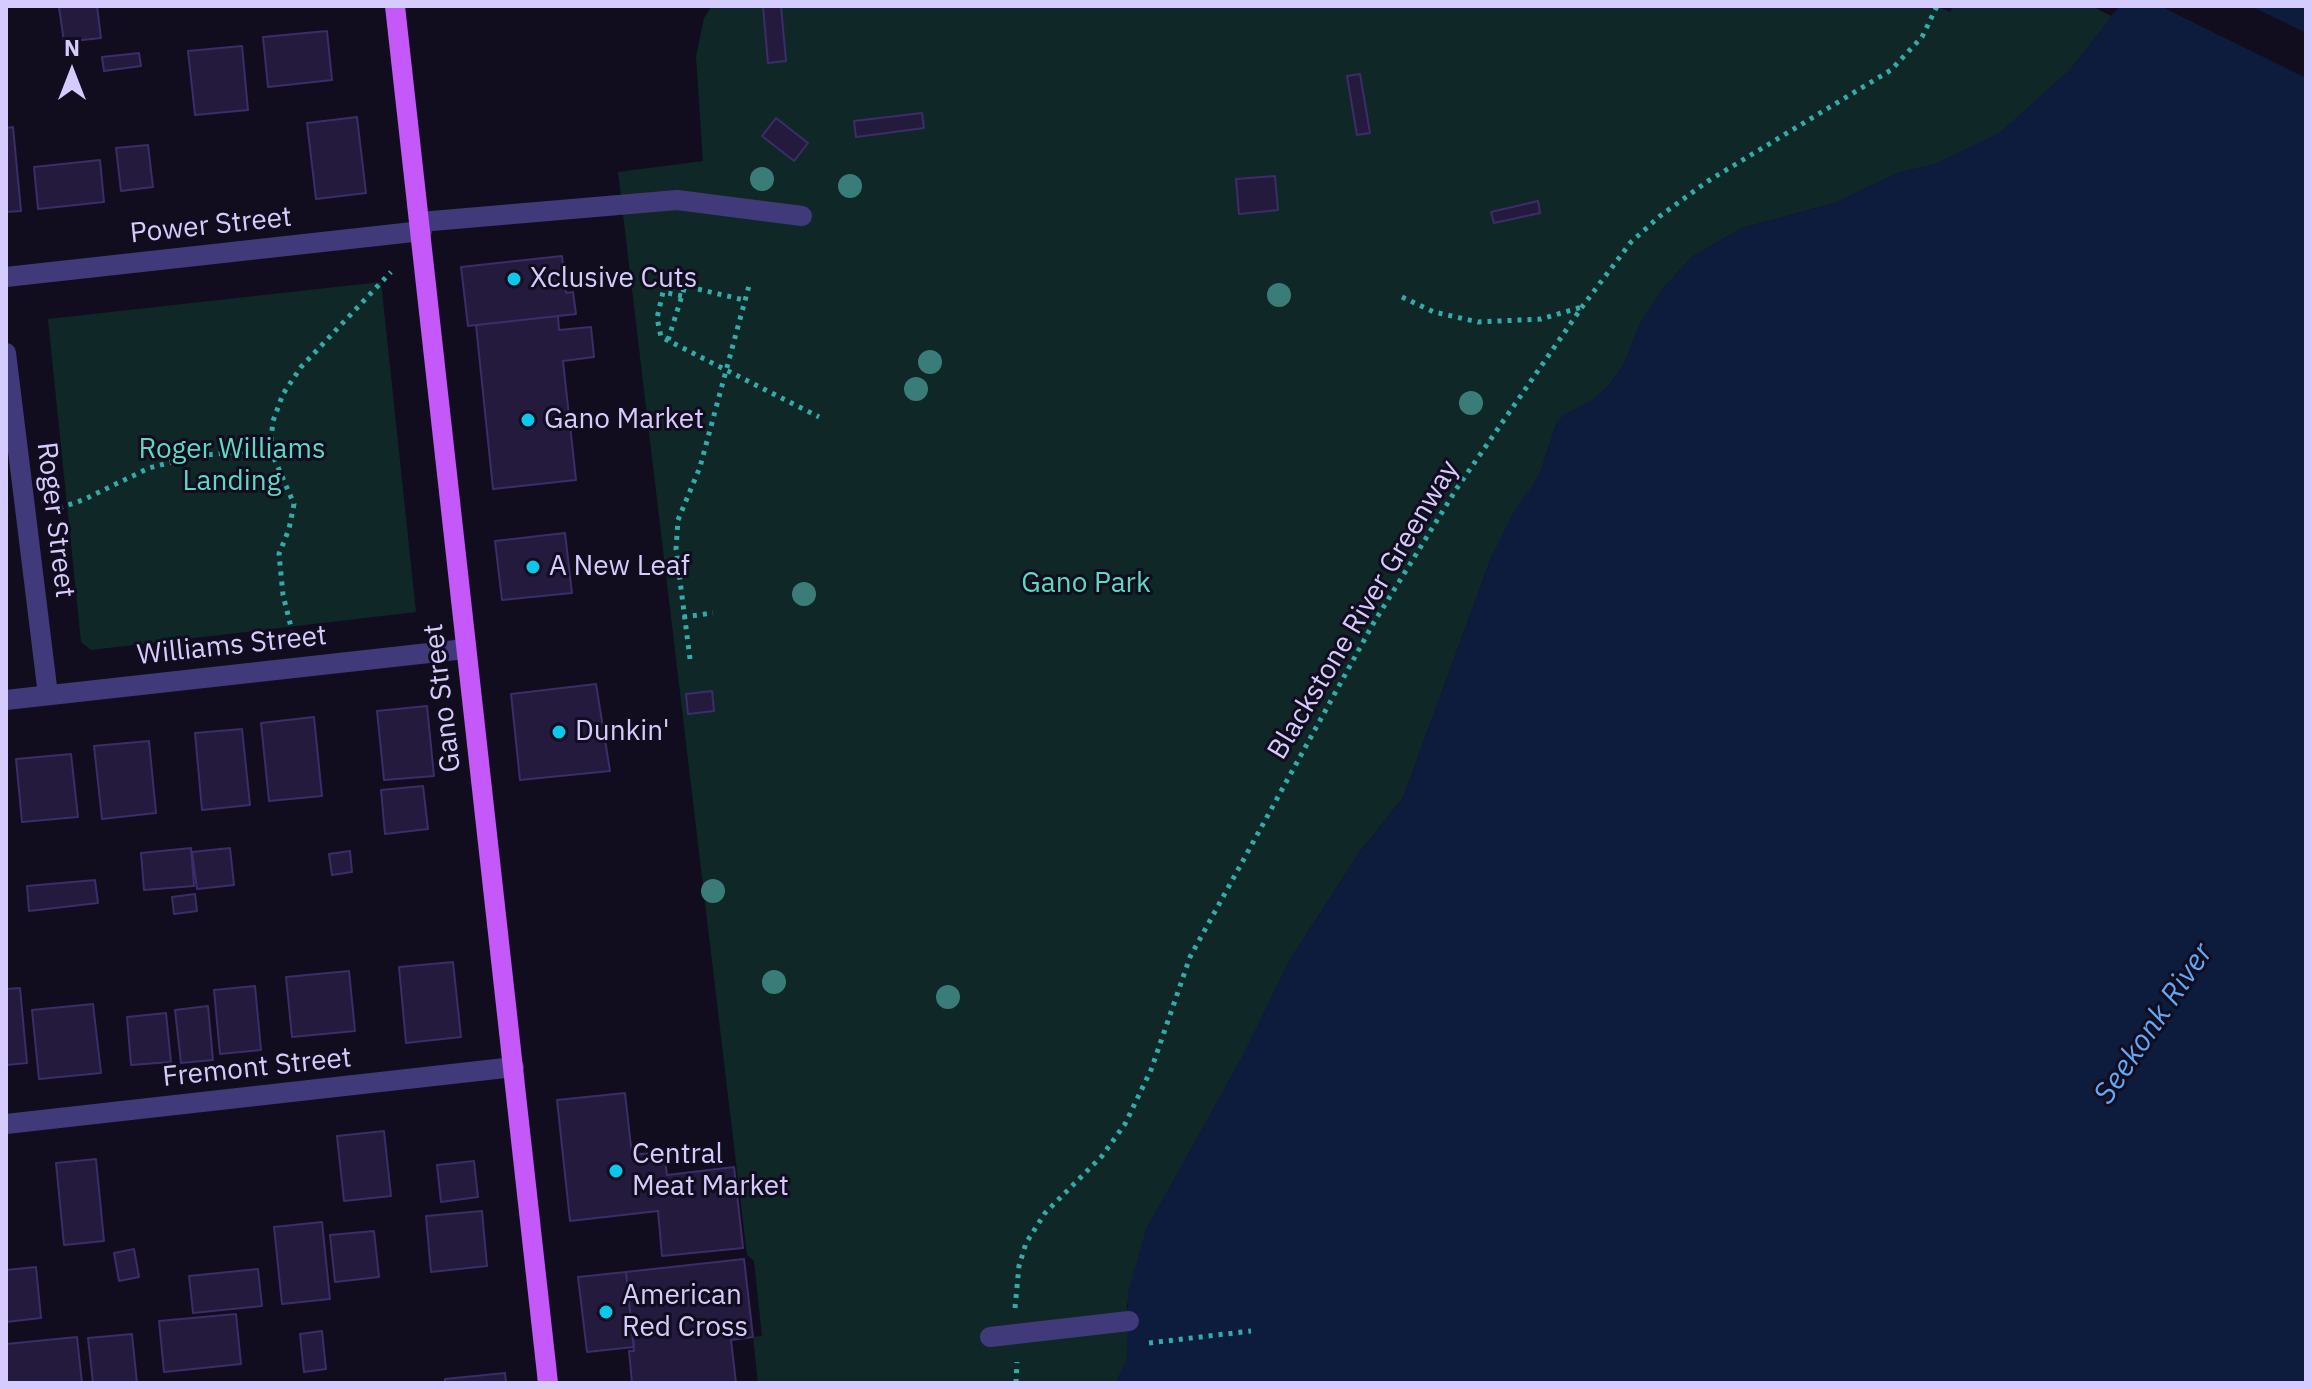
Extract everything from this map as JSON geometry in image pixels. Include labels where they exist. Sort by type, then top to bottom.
[{"type":"main road","name":"Gano Street","points":[[395,6],[548,1383]]},
{"type":"street","name":"Power Street","points":[[6,277],[421,226],[677,200],[802,216]]},
{"type":"street","name":"Roger Street","points":[[6,353],[48,695]]},
{"type":"street","name":"Williams Street","points":[[6,700],[465,649]]},
{"type":"street","name":"Fremont Street","points":[[6,1124],[514,1067]]},
{"type":"street","points":[[990,1337],[1129,1321]]},
{"type":"path","name":"Blackstone River Greenway","points":[[1015,1317],[1019,1266],[1032,1233],[1045,1213],[1102,1156],[1125,1124],[1151,1070],[1174,994],[1194,948],[1373,624],[1457,488],[1582,307],[1631,242],[1668,209],[1891,70],[1922,37],[1937,6]]},
{"type":"path","points":[[293,635],[283,595],[279,554],[294,504],[270,449],[273,421],[283,394],[301,367],[391,272]]},
{"type":"path","points":[[690,659],[676,549],[678,520],[700,467],[750,282]]},
{"type":"path","points":[[668,340],[685,286],[744,300]]},
{"type":"path","points":[[682,296],[663,292],[657,318],[661,337],[819,417]]},
{"type":"path","points":[[1402,297],[1449,317],[1492,323],[1541,319],[1582,307]]},
{"type":"path","points":[[59,508],[83,500],[149,468],[194,456],[270,449]]},
{"type":"path","points":[[683,617],[713,613]]},
{"type":"path","points":[[1136,1345],[1251,1331]]},
{"type":"path","points":[[1016,1383],[1018,1355]]},
{"type":"green space","name":"Gano Park","points":[[712,6],[1937,6],[1950,12],[1953,6],[2092,6],[2111,16],[2120,6],[2071,69],[2000,133],[1936,164],[1898,173],[1835,203],[1742,228],[1692,257],[1664,287],[1641,322],[1624,364],[1610,384],[1593,400],[1557,422],[1540,474],[1491,558],[1403,798],[1359,853],[1291,958],[1244,1054],[1146,1230],[1127,1305],[1130,1339],[1127,1361],[1115,1383],[758,1383],[753,1337],[762,1336],[754,1261],[747,1255],[618,172],[703,161],[696,57],[704,18]]},
{"type":"green space","name":"Roger Williams Landing","points":[[381,282],[416,612],[91,650],[81,642],[48,319]]},
{"type":"water","name":"Seekonk River","points":[[2120,6],[2306,6],[2306,1383],[1115,1383],[1127,1361],[1128,1292],[1146,1230],[1244,1054],[1291,958],[1359,853],[1403,798],[1491,558],[1512,515],[1540,474],[1557,422],[1563,415],[1593,400],[1610,384],[1624,364],[1641,322],[1664,287],[1692,257],[1742,228],[1835,203],[1898,173],[1936,164],[2000,133],[2071,69]]},
{"type":"pier","points":[[2160,6],[2251,6],[2306,33],[2306,78]]},
{"type":"building","points":[[97,6],[101,38],[64,42],[59,7]]},
{"type":"building","points":[[763,6],[781,6],[786,61],[768,63]]},
{"type":"building","points":[[327,31],[332,80],[268,87],[263,37]]},
{"type":"building","points":[[242,46],[248,110],[195,115],[188,51]]},
{"type":"building","points":[[139,53],[141,66],[104,71],[102,57]]},
{"type":"building","points":[[1360,74],[1370,133],[1357,135],[1347,76]]},
{"type":"building","points":[[922,113],[924,128],[856,137],[854,121]]},
{"type":"building","points":[[357,117],[366,193],[316,199],[307,123]]},
{"type":"building","points":[[776,118],[808,143],[794,161],[762,136]]},
{"type":"building","points":[[13,127],[21,211],[6,212],[6,128]]},
{"type":"building","points":[[148,145],[153,187],[121,191],[116,148]]},
{"type":"building","points":[[100,160],[104,202],[38,209],[34,167]]},
{"type":"building","points":[[1275,176],[1278,210],[1239,214],[1236,179]]},
{"type":"building","points":[[1538,201],[1540,213],[1494,223],[1491,212]]},
{"type":"building","name":"Xclusive Cuts","points":[[562,256],[566,293],[573,292],[576,314],[468,326],[461,267]]},
{"type":"building","name":"Gano Market","points":[[558,316],[559,330],[591,327],[594,357],[563,361],[576,480],[493,489],[476,325]]},
{"type":"building","name":"A New Leaf","points":[[565,533],[572,593],[502,600],[495,541]]},
{"type":"building","name":"Dunkin'","points":[[596,684],[610,771],[520,780],[511,694]]},
{"type":"building","points":[[712,691],[714,711],[688,714],[686,694]]},
{"type":"building","points":[[427,706],[434,776],[384,780],[377,711]]},
{"type":"building","points":[[314,717],[322,796],[269,801],[261,723]]},
{"type":"building","points":[[242,729],[250,805],[202,810],[195,733]]},
{"type":"building","points":[[149,741],[156,813],[102,819],[94,746]]},
{"type":"building","points":[[71,754],[78,817],[22,822],[16,759]]},
{"type":"building","points":[[423,786],[428,829],[385,834],[381,790]]},
{"type":"building","points":[[191,848],[194,886],[144,890],[141,853]]},
{"type":"building","points":[[230,848],[234,885],[197,889],[192,852]]},
{"type":"building","points":[[350,851],[352,872],[332,875],[329,854]]},
{"type":"building","points":[[95,880],[98,903],[29,911],[27,886]]},
{"type":"building","points":[[195,894],[197,911],[174,914],[172,897]]},
{"type":"building","points":[[453,962],[461,1037],[406,1043],[399,967]]},
{"type":"building","points":[[349,971],[355,1031],[292,1037],[286,977]]},
{"type":"building","points":[[255,986],[261,1050],[220,1054],[214,990]]},
{"type":"building","points":[[20,988],[27,1063],[6,1065],[6,989]]},
{"type":"building","points":[[93,1004],[101,1073],[39,1079],[32,1010]]},
{"type":"building","points":[[208,1006],[213,1060],[181,1063],[175,1010]]},
{"type":"building","points":[[166,1013],[171,1062],[131,1065],[127,1017]]},
{"type":"building","name":"Central Meat Market","points":[[625,1093],[632,1155],[664,1152],[667,1175],[734,1167],[743,1248],[662,1256],[658,1211],[570,1221],[557,1100]]},
{"type":"building","points":[[384,1131],[391,1196],[344,1201],[337,1136]]},
{"type":"building","points":[[96,1159],[104,1241],[64,1245],[56,1163]]},
{"type":"building","points":[[474,1161],[478,1197],[441,1202],[437,1165]]},
{"type":"building","points":[[482,1211],[487,1266],[431,1272],[426,1216]]},
{"type":"building","points":[[322,1222],[330,1299],[282,1304],[274,1227]]},
{"type":"building","points":[[374,1231],[379,1277],[335,1282],[330,1235]]},
{"type":"building","points":[[134,1249],[139,1277],[119,1281],[114,1253]]},
{"type":"building","points":[[744,1259],[753,1337],[731,1340],[736,1383],[632,1383],[629,1351],[634,1351],[626,1272]]},
{"type":"building","points":[[36,1267],[41,1318],[6,1322],[6,1270]]},
{"type":"building","points":[[258,1269],[262,1306],[193,1313],[189,1276]]},
{"type":"building","name":"American Red Cross","points":[[626,1272],[634,1347],[587,1352],[578,1277]]},
{"type":"building","points":[[236,1314],[241,1364],[164,1372],[159,1321]]},
{"type":"building","points":[[322,1331],[326,1369],[304,1372],[300,1334]]},
{"type":"building","points":[[132,1334],[137,1383],[93,1383],[88,1338]]},
{"type":"building","points":[[77,1337],[82,1383],[6,1383],[6,1344]]},
{"type":"building","points":[[505,1373],[506,1383],[445,1383],[445,1379]]},
{"type":"place","name":"Xclusive Cuts","points":[[514,279]]},
{"type":"place","name":"Gano Market","points":[[528,420]]},
{"type":"place","name":"A New Leaf","points":[[533,567]]},
{"type":"place","name":"Dunkin'","points":[[559,732]]},
{"type":"place","name":"Central Meat Market","points":[[616,1171]]},
{"type":"place","name":"American Red Cross","points":[[606,1312]]}]
